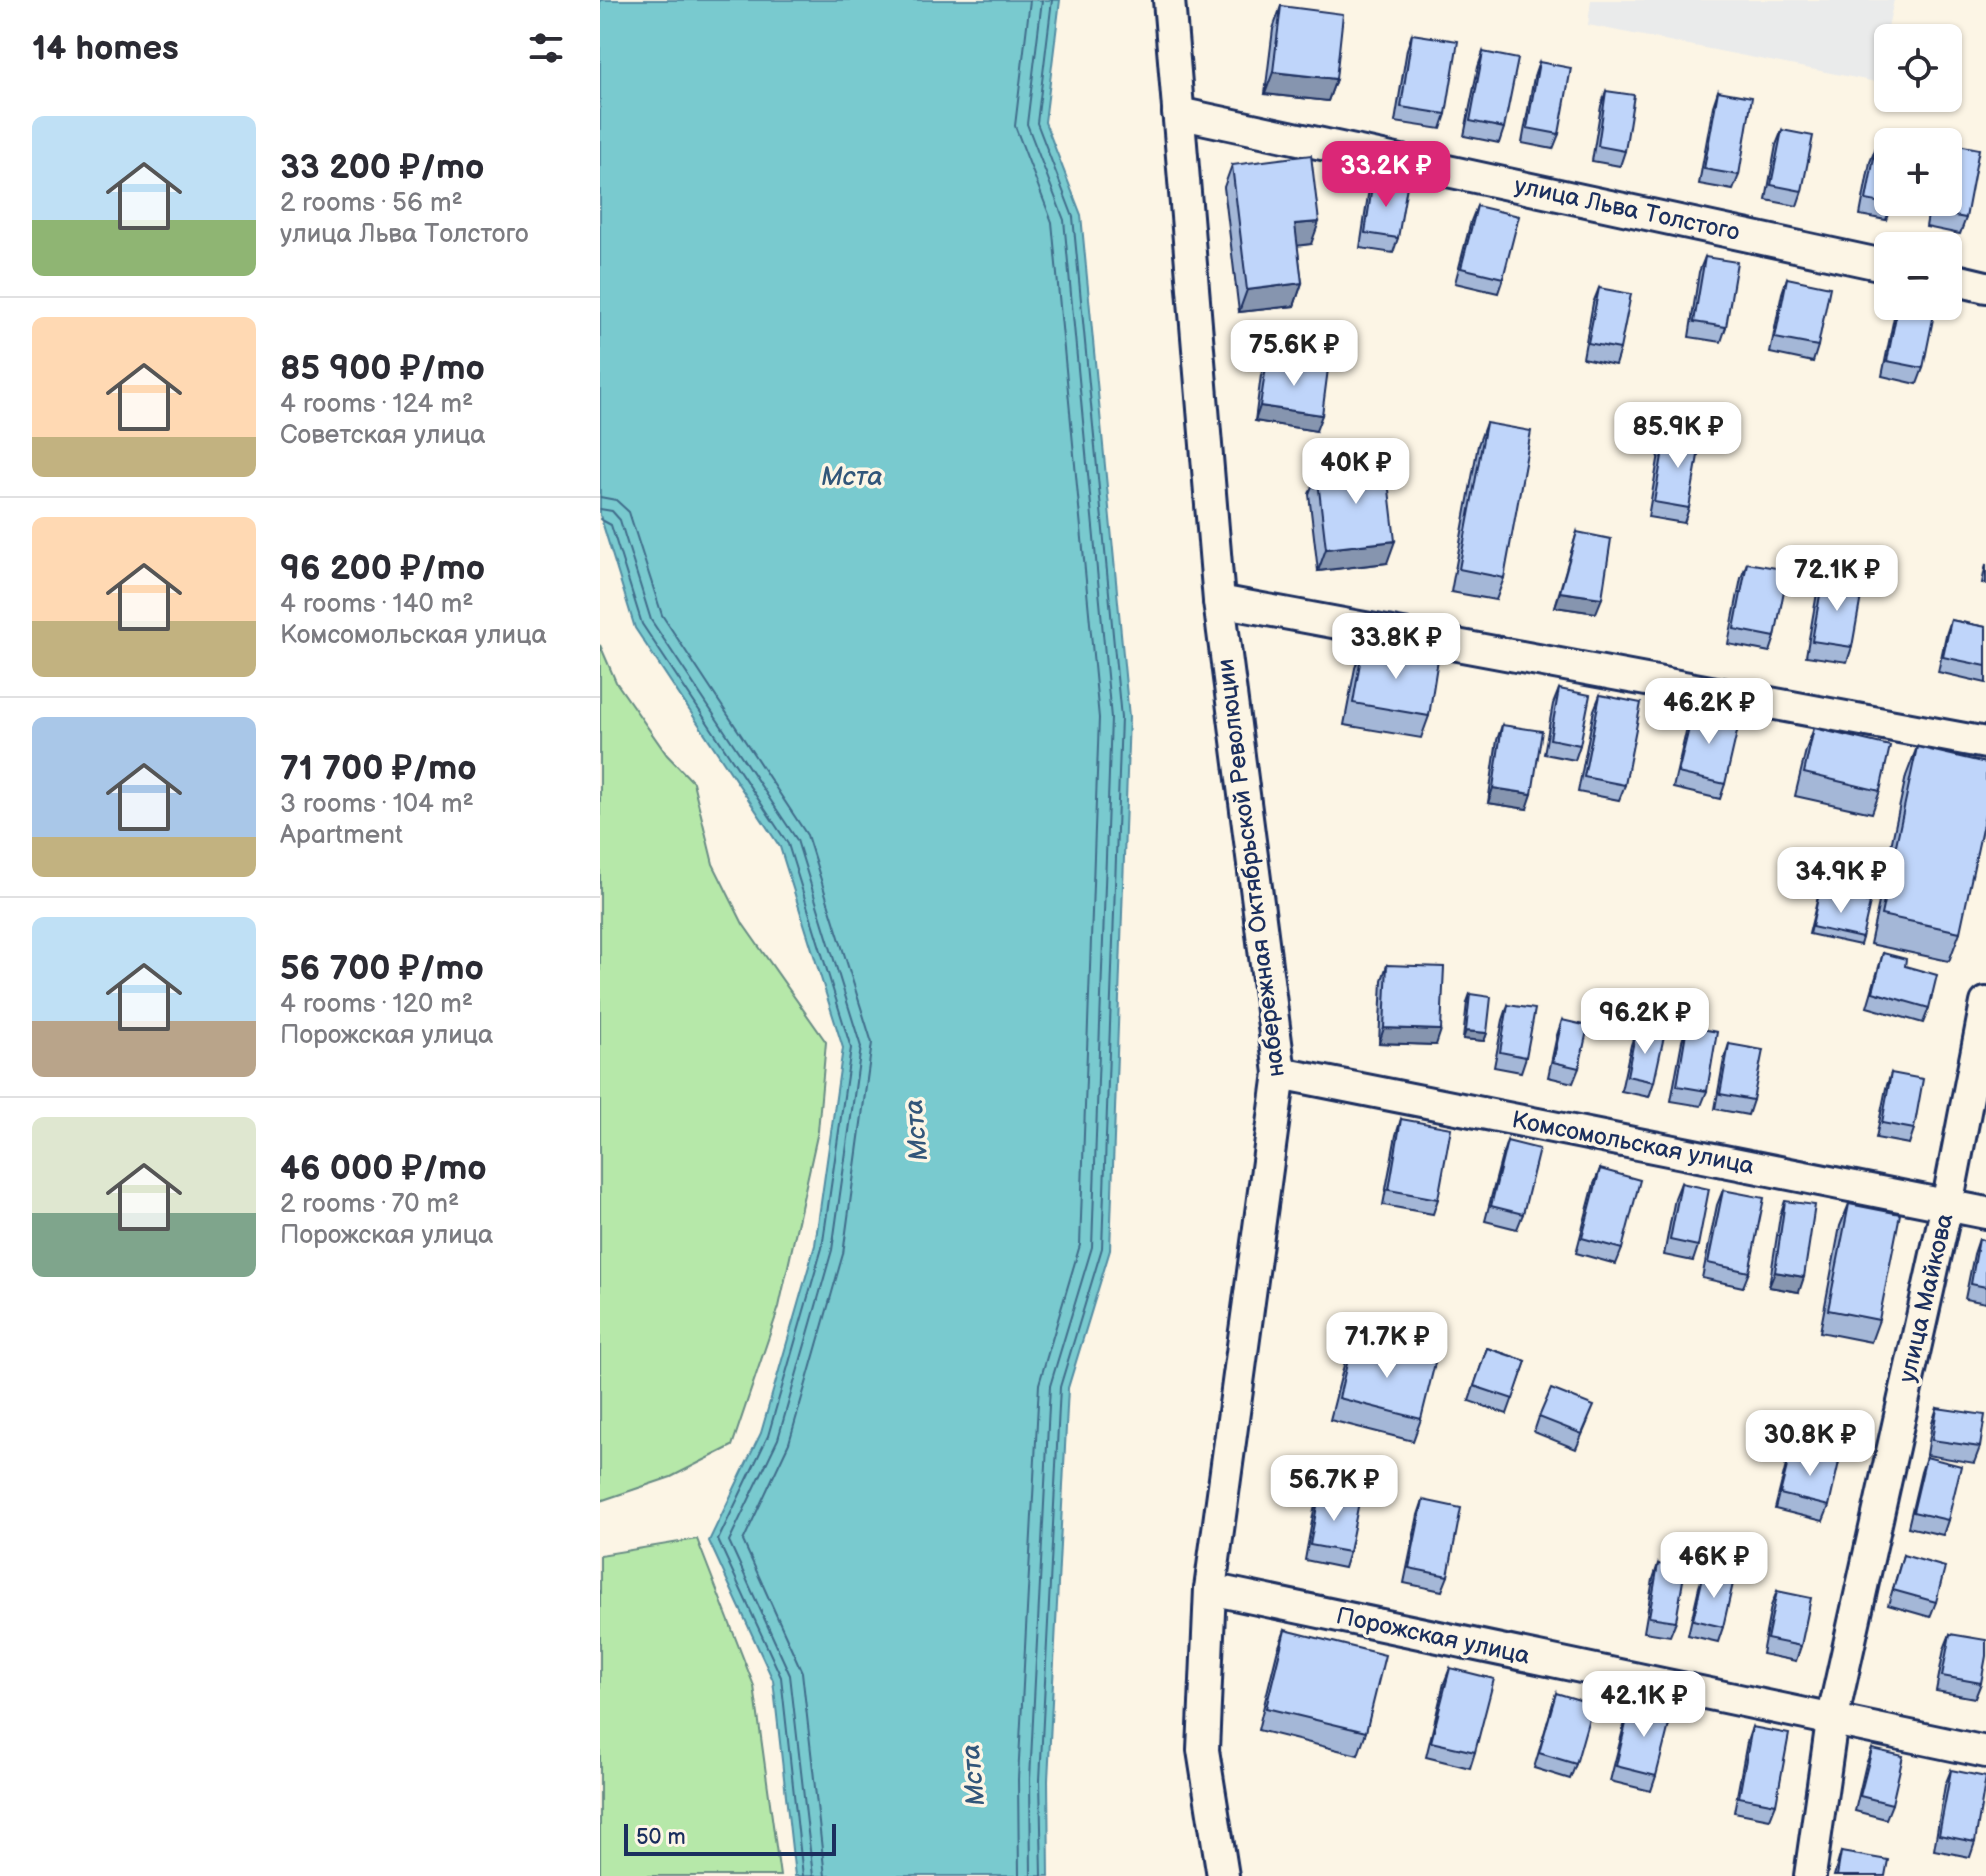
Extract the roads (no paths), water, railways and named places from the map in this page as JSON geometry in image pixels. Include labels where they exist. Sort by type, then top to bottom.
[{"type":"street","name":"набережная Октябрьской Революции","points":[[1169,0],[1219,601],[1280,1073],[1210,1589],[1203,1750],[1223,1876]]},
{"type":"street","name":"улица Льва Толстого","points":[[1178,113],[1874,263]]},
{"type":"street","points":[[1962,281],[1986,287]]},
{"type":"street","points":[[1219,601],[1986,743]]},
{"type":"street","name":"улица Майкова","points":[[1810,1876],[1832,1721],[1947,1205],[1986,1003]]},
{"type":"street","name":"Комсомольская улица","points":[[1280,1073],[1986,1213]]},
{"type":"street","name":"Порожская улица","points":[[1210,1589],[1986,1752]]},
{"type":"water","name":"Мста","points":[[600,0],[1060,0],[1045,122],[1081,215],[1129,717],[1110,1250],[1068,1388],[1048,1780],[1049,1876],[795,1876],[773,1680],[709,1541],[761,1433],[815,1245],[843,1048],[780,847],[635,628],[600,515]]}]
